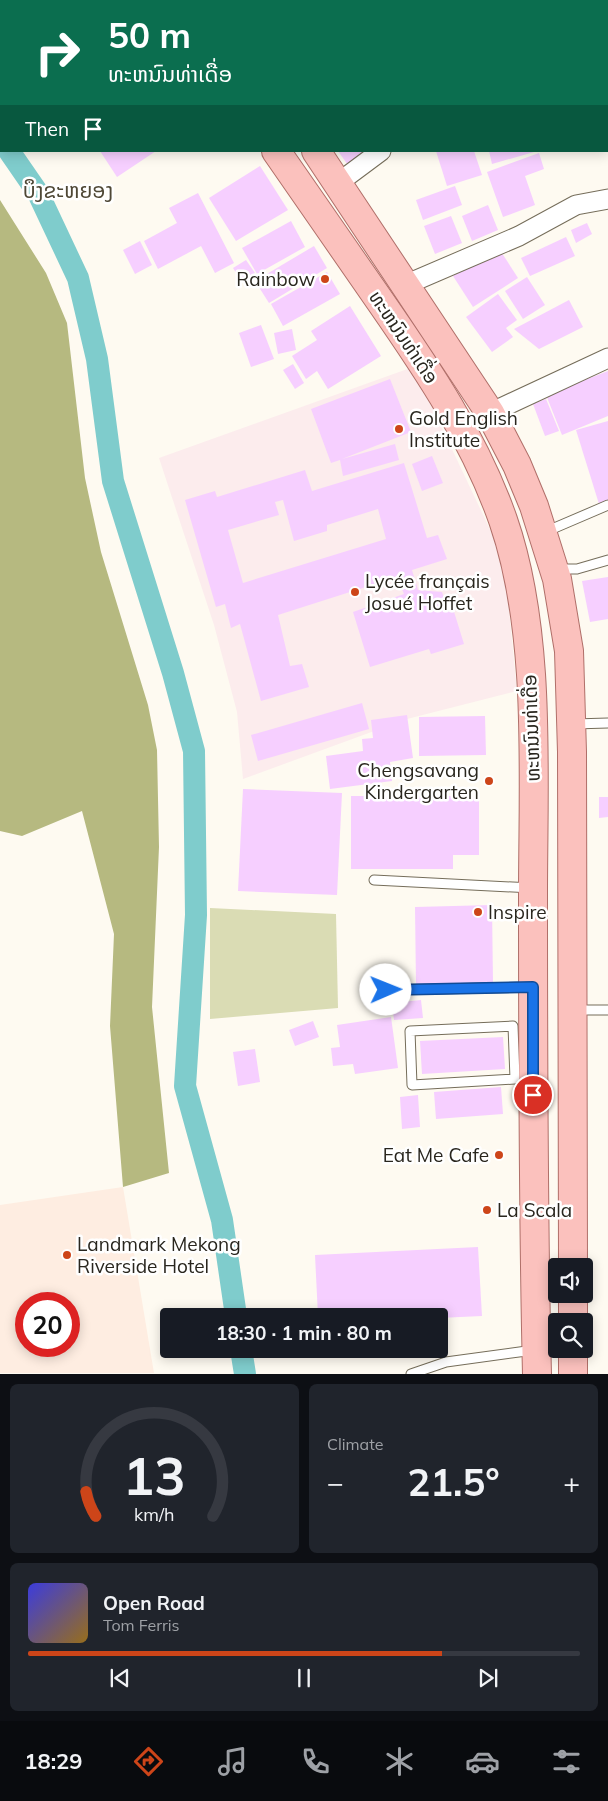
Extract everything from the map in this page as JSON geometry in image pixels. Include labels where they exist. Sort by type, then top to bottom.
[{"type":"main road","name":"ທະຫນົນທ່າເດື່ອ","points":[[277,152],[445,398],[478,458],[504,522],[521,584],[529,659],[533,750],[533,888],[526,1008],[524,1087],[537,1362]]},
{"type":"main road","name":"ທະຫນົນທ່າເດື່ອ","points":[[317,152],[490,413],[518,465],[553,569],[569,651],[573,1010],[573,1258]]},
{"type":"main road","points":[[573,1358],[573,1374]]},
{"type":"street","points":[[338,184],[381,152]]},
{"type":"street","points":[[405,286],[519,236],[576,205],[608,199]]},
{"type":"street","points":[[490,413],[608,358]]},
{"type":"lane","points":[[542,533],[608,505]]},
{"type":"lane","points":[[553,569],[577,569],[608,560]]},
{"type":"lane","points":[[571,724],[608,723]]},
{"type":"lane","points":[[374,880],[533,888]]},
{"type":"lane","points":[[386,990],[526,1008]]},
{"type":"lane","points":[[524,1087],[412,1085],[410,1031],[526,1008]]},
{"type":"lane","points":[[573,1010],[608,1010]]},
{"type":"lane","points":[[411,1374],[446,1362],[537,1362]]},
{"type":"shaded area","name":"Lycée français Josué Hoffet","points":[[413,367],[504,559],[517,691],[407,719],[243,779],[237,712],[214,625],[159,458]]},
{"type":"shaded area","name":"Landmark Mekong Riverside Hotel","points":[[123,1187],[154,1373],[0,1373],[0,1205]]},
{"type":"green space","points":[[0,200],[46,273],[67,323],[85,478],[101,552],[148,705],[157,750],[159,847],[152,1007],[169,1173],[123,1187],[110,1026],[114,934],[82,811],[22,836],[0,831]]},
{"type":"green space","points":[[210,908],[336,914],[338,1008],[210,1019]]},
{"type":"building","points":[[101,152],[154,152],[117,177]]},
{"type":"building","points":[[339,152],[371,152],[350,168]]},
{"type":"building","points":[[436,152],[474,152],[482,175],[447,186]]},
{"type":"building","points":[[489,152],[534,152],[492,164]]},
{"type":"building","points":[[539,153],[544,169],[525,176],[535,205],[503,217],[487,172]]},
{"type":"building","points":[[260,166],[288,210],[236,241],[209,198]]},
{"type":"building","points":[[455,186],[462,205],[423,220],[416,200]]},
{"type":"building","points":[[198,193],[234,263],[215,273],[201,246],[158,269],[144,241],[177,223],[169,208]]},
{"type":"building","points":[[488,205],[498,230],[472,241],[462,216]]},
{"type":"building","points":[[451,216],[462,243],[435,254],[424,226]]},
{"type":"building","points":[[291,221],[305,247],[257,274],[242,248]]},
{"type":"building","points":[[587,223],[592,234],[576,243],[571,230]]},
{"type":"building","points":[[566,237],[575,256],[530,276],[521,258]]},
{"type":"building","points":[[140,241],[152,265],[135,274],[123,250]]},
{"type":"building","points":[[314,246],[327,268],[269,303],[255,281]]},
{"type":"building","points":[[498,247],[518,278],[473,307],[453,276]]},
{"type":"building","points":[[246,260],[255,273],[242,282],[233,268]]},
{"type":"building","points":[[327,272],[340,294],[283,326],[271,304]]},
{"type":"building","points":[[527,277],[545,305],[523,319],[505,291]]},
{"type":"building","points":[[498,294],[517,320],[506,328],[513,337],[492,352],[466,317]]},
{"type":"building","points":[[569,300],[583,327],[539,349],[514,329]]},
{"type":"building","points":[[350,306],[381,356],[328,389],[317,371],[306,379],[292,356],[317,340],[311,331]]},
{"type":"building","points":[[261,325],[274,359],[251,367],[239,333]]},
{"type":"building","points":[[292,329],[296,350],[278,354],[274,333]]},
{"type":"building","points":[[293,364],[304,383],[295,389],[283,370]]},
{"type":"building","points":[[608,371],[608,416],[562,435],[546,395]]},
{"type":"building","points":[[390,379],[411,432],[342,459],[395,444],[399,460],[343,476],[340,460],[331,463],[311,409]]},
{"type":"building","points":[[546,399],[559,431],[545,436],[533,404]]},
{"type":"building","points":[[608,421],[608,502],[599,504],[576,430]]},
{"type":"building","points":[[432,456],[443,483],[422,491],[412,464]]},
{"type":"building","points":[[404,463],[427,538],[438,535],[447,559],[412,570],[418,590],[442,592],[446,604],[451,602],[464,644],[431,654],[429,649],[370,667],[353,612],[404,594],[397,577],[278,615],[290,666],[302,664],[309,687],[261,701],[240,624],[231,628],[225,604],[216,607],[185,500],[215,491],[217,497],[305,470],[312,491]],"holes":[[[283,500],[294,541],[327,531],[327,525],[378,509],[386,539],[243,583],[228,530],[279,515],[275,502]]]},
{"type":"building","points":[[608,577],[608,619],[590,622],[582,581]]},
{"type":"building","points":[[362,703],[369,729],[258,761],[251,735]]},
{"type":"building","points":[[407,715],[413,758],[390,762],[392,781],[330,789],[326,756],[363,751],[362,739],[373,738],[371,720]]},
{"type":"building","points":[[485,716],[486,755],[419,756],[419,717]]},
{"type":"building","points":[[243,789],[342,793],[337,895],[238,891]]},
{"type":"building","points":[[351,796],[479,796],[479,855],[453,855],[453,869],[351,869]]},
{"type":"building","points":[[599,797],[608,797],[608,817],[599,818]]},
{"type":"building","points":[[492,905],[493,984],[416,986],[415,907]]},
{"type":"building","points":[[421,1000],[423,1018],[394,1020],[392,1003]]},
{"type":"building","points":[[391,1017],[398,1068],[355,1074],[353,1064],[333,1066],[331,1048],[340,1047],[337,1025]]},
{"type":"building","points":[[313,1021],[319,1037],[295,1046],[289,1030]]},
{"type":"building","points":[[503,1037],[505,1069],[422,1074],[420,1041]]},
{"type":"building","points":[[255,1049],[260,1082],[238,1086],[233,1052]]},
{"type":"building","points":[[501,1087],[503,1114],[436,1119],[434,1092]]},
{"type":"building","points":[[418,1095],[420,1127],[402,1129],[400,1097]]},
{"type":"building","points":[[478,1247],[482,1316],[448,1318],[448,1308],[318,1308],[315,1255]]},
{"type":"waterway","points":[[10,152],[38,193],[78,278],[97,359],[113,481],[173,673],[194,751],[196,915],[185,1086],[222,1220],[235,1308]]},
{"type":"waterway","points":[[242,1358],[245,1374]]},
{"type":"place","name":"Rainbow","points":[[325,279]]},
{"type":"place","name":"Gold English Institute","points":[[399,429]]},
{"type":"place","name":"Lycée français Josué Hoffet","points":[[355,592]]},
{"type":"place","name":"Chengsavang Kindergarten","points":[[489,781]]},
{"type":"place","name":"Inspire","points":[[478,912]]},
{"type":"place","name":"Eat Me Cafe","points":[[499,1155]]},
{"type":"place","name":"La Scala","points":[[487,1210]]},
{"type":"place","name":"Landmark Mekong Riverside Hotel","points":[[67,1255]]},
{"type":"district","name":"ບຶງຂະຫຍອງ","points":[[68,190]]},
{"type":"route","points":[[386,990],[533,987],[533,1095]]}]
